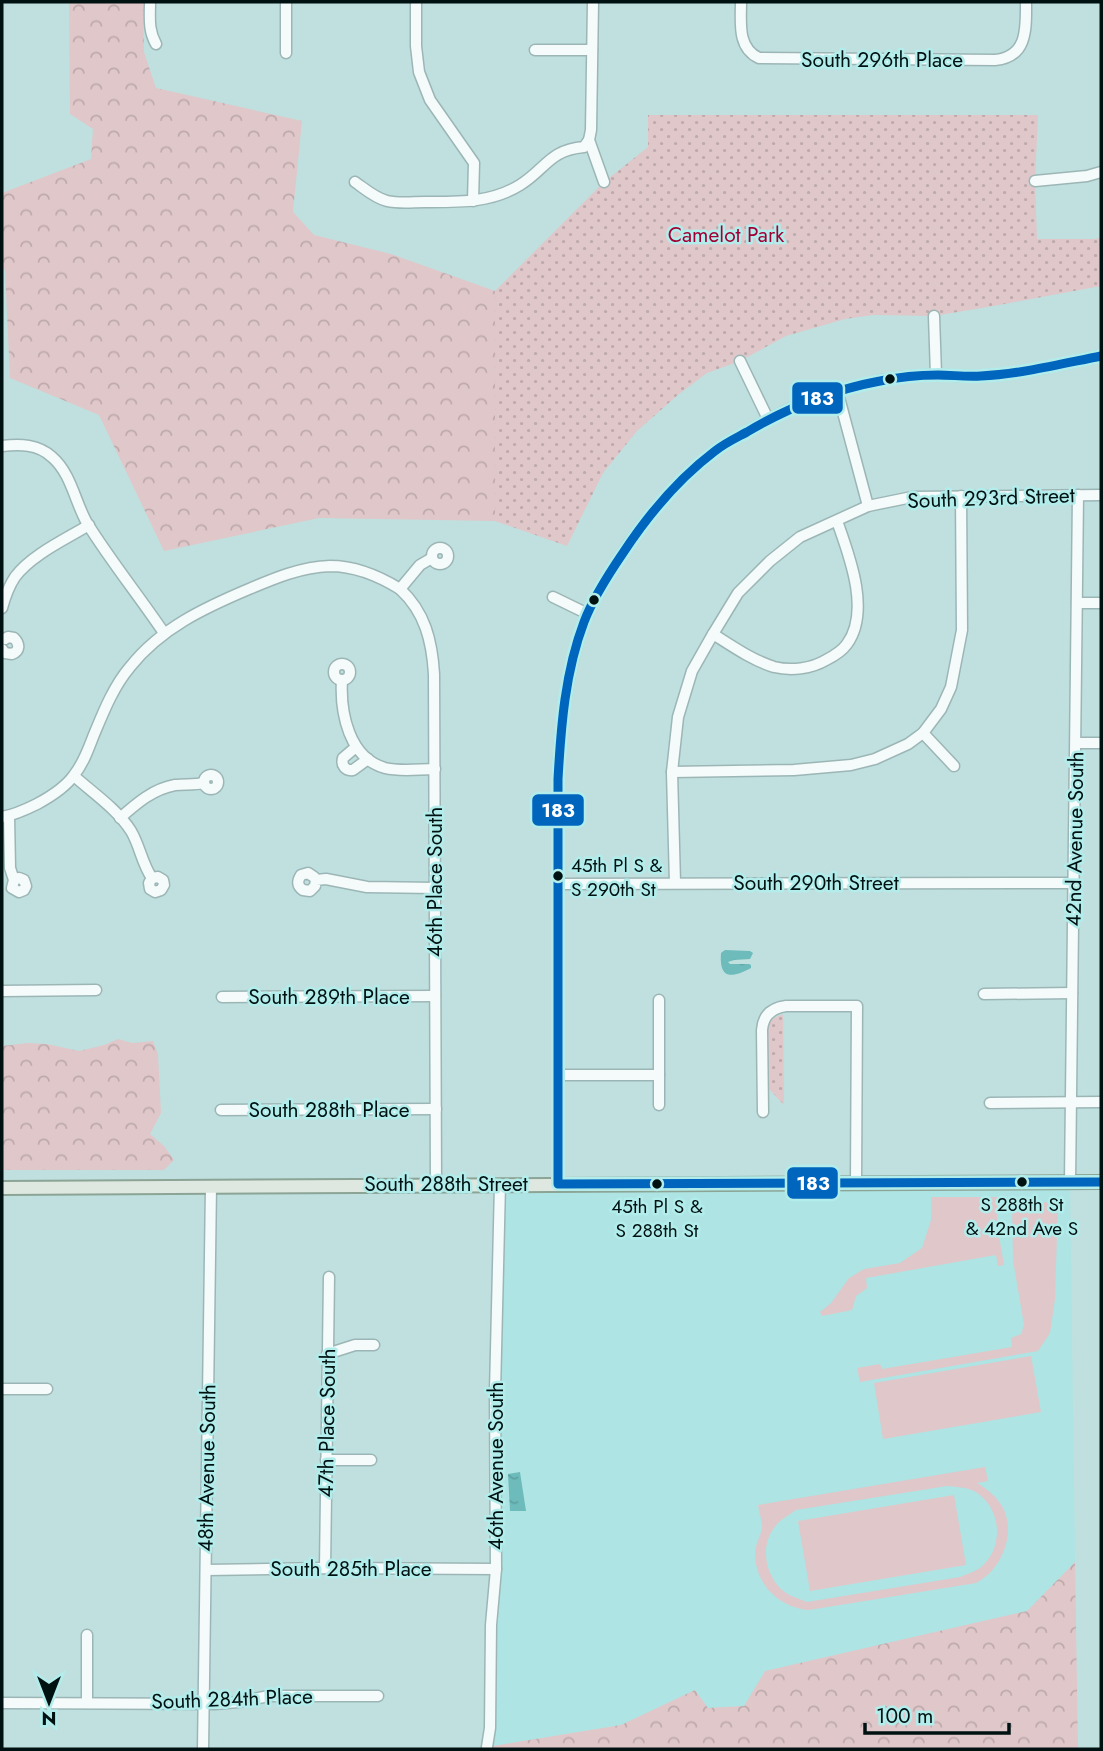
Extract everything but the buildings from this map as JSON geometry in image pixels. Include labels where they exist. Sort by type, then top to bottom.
[{"type":"main road","name":"South 288th Street","points":[[2,1188],[1101,1182]]},
{"type":"street","points":[[150,2],[151,35],[156,44]]},
{"type":"street","points":[[286,2],[286,53]]},
{"type":"street","points":[[416,2],[419,72],[430,100],[474,163],[473,201]]},
{"type":"street","points":[[593,2],[592,117],[589,140],[604,181]]},
{"type":"street","name":"South 296th Place","points":[[741,2],[742,37],[748,51],[764,60],[995,60],[1007,58],[1020,47],[1024,34],[1026,2]]},
{"type":"street","points":[[535,50],[592,50]]},
{"type":"street","points":[[355,182],[375,196],[396,202],[473,201],[508,191],[531,177],[563,150],[584,147],[589,140]]},
{"type":"street","points":[[1035,181],[1101,172]]},
{"type":"street","points":[[934,316],[936,375]]},
{"type":"street","points":[[558,1184],[558,779],[562,718],[570,674],[587,617],[607,578],[636,532],[674,488],[713,452],[801,402],[867,383],[936,375],[979,377],[1012,374],[1101,356]]},
{"type":"street","points":[[740,361],[768,419]]},
{"type":"street","points":[[838,390],[867,506]]},
{"type":"street","points":[[2,446],[24,445],[51,456],[63,470],[89,525],[164,633]]},
{"type":"street","name":"42nd Avenue South","points":[[1070,1182],[1078,495]]},
{"type":"street","name":"South 293rd Street","points":[[675,883],[672,772],[678,716],[692,671],[713,634],[738,593],[770,561],[800,537],[867,506],[912,497],[1101,495]]},
{"type":"street","points":[[672,772],[794,770],[850,765],[875,759],[908,744],[923,733],[941,709],[951,687],[959,650],[962,630],[961,496]]},
{"type":"street","points":[[713,634],[751,657],[787,669],[802,669],[820,664],[836,655],[847,644],[856,626],[858,611],[852,565],[837,521]]},
{"type":"street","points":[[2,608],[11,584],[20,571],[37,557],[89,525]]},
{"type":"street","points":[[14,880],[9,868],[5,816],[50,797],[74,776],[116,687],[139,656],[164,633],[204,608],[269,580],[310,568],[331,566],[354,569],[378,577],[400,589],[420,565],[432,558]]},
{"type":"street","name":"46th Place South","points":[[400,589],[418,611],[425,625],[435,674],[436,1184]]},
{"type":"street","points":[[553,597],[587,617]]},
{"type":"street","points":[[1077,603],[1101,603]]},
{"type":"street","points":[[342,680],[346,720],[361,753],[391,769],[435,769]]},
{"type":"street","points":[[923,733],[954,766]]},
{"type":"street","points":[[1076,743],[1101,743]]},
{"type":"street","points":[[74,776],[120,818],[132,833],[152,878]]},
{"type":"street","points":[[120,818],[157,790],[174,785],[204,783]]},
{"type":"street","points":[[316,880],[326,879],[367,887],[435,888]]},
{"type":"street","name":"South 290th Street","points":[[558,884],[1074,883]]},
{"type":"street","points":[[2,991],[96,989]]},
{"type":"street","points":[[984,994],[1072,993]]},
{"type":"street","name":"South 289th Place","points":[[222,997],[435,996]]},
{"type":"street","points":[[659,1000],[659,1105]]},
{"type":"street","points":[[763,1112],[763,1020],[772,1010],[786,1006],[857,1006],[856,1183]]},
{"type":"street","points":[[558,1075],[659,1075]]},
{"type":"street","points":[[990,1103],[1101,1102]]},
{"type":"street","name":"South 288th Place","points":[[221,1110],[436,1109]]},
{"type":"street","name":"46th Avenue South","points":[[487,1747],[490,1728],[491,1625],[496,1569],[495,1392],[500,1184]]},
{"type":"street","name":"48th Avenue South","points":[[203,1749],[211,1186]]},
{"type":"street","name":"47th Place South","points":[[325,1568],[330,1277]]},
{"type":"street","points":[[327,1354],[355,1346],[374,1345]]},
{"type":"street","points":[[2,1389],[47,1389]]},
{"type":"street","points":[[326,1460],[371,1460]]},
{"type":"street","name":"South 285th Place","points":[[205,1570],[496,1569]]},
{"type":"street","points":[[87,1634],[87,1703]]},
{"type":"street","name":"South 284th Place","points":[[2,1703],[226,1704],[269,1696],[378,1696]]},
{"type":"shaded area","points":[[1070,1182],[1075,1562],[1027,1611],[766,1671],[745,1706],[708,1708],[695,1690],[621,1725],[487,1747],[500,1184]]},
{"type":"green space","points":[[69,2],[143,2],[144,52],[156,88],[302,121],[293,212],[314,235],[391,254],[495,291],[495,521],[319,518],[164,551],[99,415],[10,378],[5,271],[2,265],[2,193],[91,159],[93,129],[70,114]]},
{"type":"green space","name":"Camelot Park","points":[[648,115],[1038,115],[1035,181],[1037,239],[1101,237],[1101,286],[934,316],[873,315],[845,319],[786,336],[740,361],[707,373],[637,431],[603,473],[567,546],[495,521],[495,291],[604,182],[648,147]]},
{"type":"green space","points":[[781,1015],[784,1105],[767,1087],[767,1030],[771,1020]]},
{"type":"green space","points":[[118,1039],[132,1043],[153,1041],[158,1054],[161,1113],[150,1134],[164,1146],[174,1160],[164,1170],[2,1170],[2,1046],[47,1044],[79,1051]]},
{"type":"green space","points":[[931,1197],[997,1197],[997,1225],[1004,1265],[998,1266],[996,1255],[866,1278],[867,1288],[856,1296],[852,1310],[822,1316],[820,1312],[831,1303],[849,1278],[864,1269],[900,1263],[922,1248],[931,1220]]},
{"type":"green space","points":[[1058,1202],[1055,1299],[1050,1333],[1038,1351],[860,1382],[857,1368],[880,1364],[882,1369],[1012,1347],[1011,1338],[1021,1334],[1024,1325],[1013,1260],[1012,1203]]},
{"type":"green space","points":[[1031,1356],[1041,1412],[883,1439],[874,1383]]},
{"type":"green space","points":[[985,1467],[988,1481],[977,1483],[991,1493],[1002,1506],[1008,1527],[1007,1538],[1000,1560],[976,1583],[809,1610],[778,1599],[770,1592],[759,1574],[755,1552],[762,1526],[758,1505]],"holes":[[[947,1486],[974,1491],[983,1498],[995,1517],[997,1528],[994,1550],[988,1560],[975,1571],[960,1577],[807,1602],[786,1593],[769,1572],[766,1554],[769,1536],[779,1523],[796,1510]]]},
{"type":"green space","points":[[954,1495],[966,1565],[810,1591],[798,1521]]},
{"type":"green space","points":[[1075,1562],[1078,1749],[487,1747],[621,1725],[695,1690],[708,1708],[744,1706],[765,1671],[1027,1611]]},
{"type":"water","points":[[725,950],[753,953],[750,959],[728,962],[749,964],[751,968],[733,975],[725,972],[722,968],[721,953]]},
{"type":"water","points":[[520,1472],[526,1511],[510,1511],[508,1474]]},
{"type":"transit line","name":"183","points":[[1101,356],[996,375],[894,378],[845,389],[795,407],[727,443],[701,462],[653,511],[612,570],[592,604],[572,660],[561,739],[558,779],[558,1184],[1101,1182]]},
{"type":"place","name":"45th Pl S & S 290th St","points":[[558,876]]},
{"type":"place","name":"S 288th St & 42nd Ave S","points":[[1022,1182]]},
{"type":"place","name":"45th Pl S & S 288th St","points":[[657,1184]]}]
